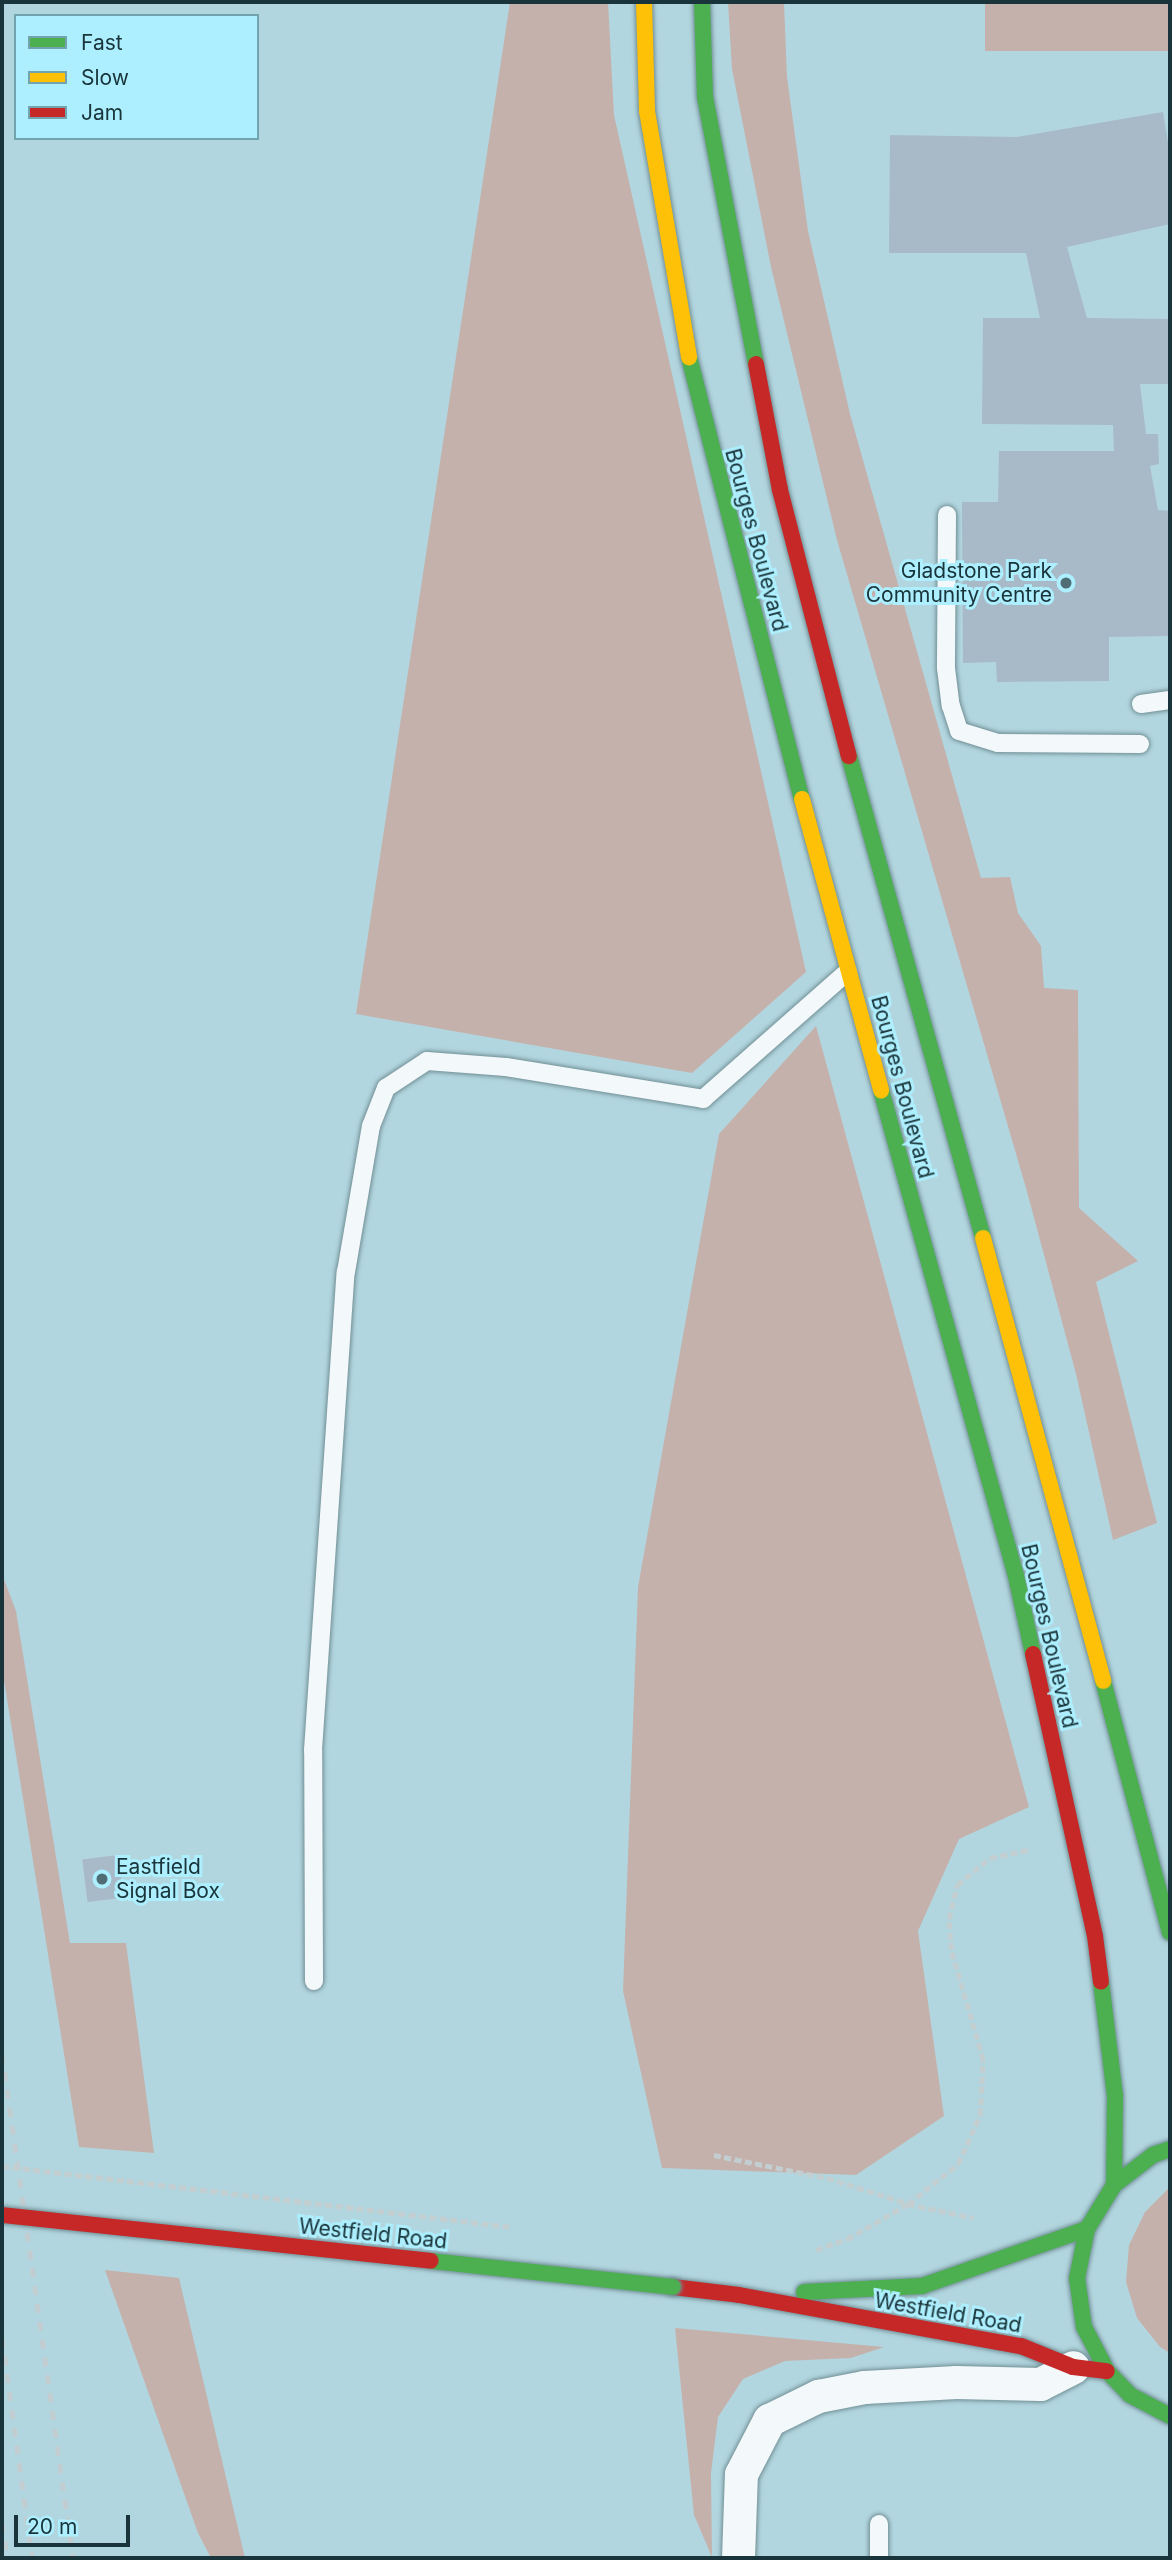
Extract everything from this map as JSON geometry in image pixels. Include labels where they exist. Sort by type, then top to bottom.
[{"type":"main road","name":"Bourges Boulevard","points":[[644,2],[647,111],[692,381],[848,971],[1016,1576],[1095,1936],[1115,2096],[1114,2185]]},
{"type":"main road","name":"Bourges Boulevard","points":[[702,2],[705,97],[780,490],[880,873],[1026,1391],[1170,1932]]},
{"type":"main road","points":[[1170,2149],[1153,2155],[1114,2185],[1087,2229],[1077,2278],[1084,2326],[1107,2371],[1130,2395],[1165,2415],[1170,2438]]},
{"type":"main road","name":"Westfield Road","points":[[2,2215],[739,2295],[1021,2346],[1073,2367],[1107,2371]]},
{"type":"main road","name":"Westfield Road","points":[[739,2295],[922,2286],[1087,2229]]},
{"type":"street","points":[[738,2558],[741,2474],[769,2420],[818,2396],[864,2387],[956,2382],[1040,2384],[1073,2367]]},
{"type":"lane","points":[[947,515],[946,668],[951,706],[959,731],[999,743],[1140,744]]},
{"type":"lane","points":[[1141,704],[1170,700]]},
{"type":"lane","points":[[314,1981],[313,1750],[346,1272],[371,1126],[386,1088],[427,1060],[506,1068],[704,1098],[848,971]]},
{"type":"lane","points":[[879,2524],[879,2558]]},
{"type":"path","points":[[810,2252],[847,2239],[909,2204],[958,2164],[980,2115],[983,2060],[951,1950],[949,1919],[957,1885],[990,1858],[1028,1850]]},
{"type":"path","points":[[714,2155],[827,2178],[909,2204],[974,2218]]},
{"type":"path","points":[[2,2166],[514,2227]]},
{"type":"shaded area","points":[[510,2],[608,2],[614,115],[806,972],[692,1073],[356,1014]]},
{"type":"shaded area","points":[[728,2],[784,2],[787,77],[808,231],[850,414],[981,878],[1010,877],[1018,913],[1041,946],[1044,988],[1078,990],[1079,1208],[1138,1261],[1096,1282],[1157,1523],[1113,1540],[1076,1374],[1026,1188],[837,540],[771,267],[732,69]]},
{"type":"shaded area","points":[[985,2],[1170,2],[1170,51],[985,51]]},
{"type":"shaded area","points":[[816,1026],[1029,1807],[959,1839],[918,1931],[944,2116],[856,2175],[662,2168],[623,1991],[638,1587],[719,1134]]},
{"type":"shaded area","points":[[2,1574],[16,1611],[70,1943],[126,1943],[154,2153],[79,2147],[2,1668]]},
{"type":"shaded area","points":[[1170,2187],[1170,2353],[1160,2347],[1137,2318],[1126,2282],[1129,2245],[1145,2212]]},
{"type":"shaded area","points":[[105,2270],[179,2278],[245,2558],[211,2558],[198,2533]]},
{"type":"shaded area","points":[[675,2328],[884,2347],[851,2358],[785,2361],[743,2379],[718,2417],[711,2473],[712,2557],[694,2515]]},
{"type":"building","points":[[1163,112],[1170,155],[1170,224],[1067,247],[1087,318],[1170,319],[1170,384],[1140,384],[1146,434],[1158,434],[1159,464],[1150,466],[1158,510],[1170,511],[1170,636],[1109,637],[1109,681],[997,682],[996,662],[963,663],[962,502],[998,502],[999,451],[1114,451],[1113,425],[982,424],[983,318],[1040,318],[1026,253],[889,253],[890,135],[1017,137]]},
{"type":"building","name":"Eastfield Signal Box","points":[[118,1855],[123,1898],[88,1902],[82,1859]]},
{"type":"railway","points":[[2,2054],[73,2558]]},
{"type":"railway","points":[[2,2338],[32,2558]]},
{"type":"railway","points":[[2,2523],[7,2558]]},
{"type":"traffic: fast","points":[[702,2],[705,97],[756,364]]},
{"type":"traffic: fast","points":[[689,357],[802,799]]},
{"type":"traffic: fast","points":[[849,756],[983,1238]]},
{"type":"traffic: fast","points":[[881,1090],[1016,1576],[1033,1654]]},
{"type":"traffic: fast","points":[[1103,1681],[1170,1932]]},
{"type":"traffic: fast","points":[[1101,1982],[1115,2096],[1114,2185]]},
{"type":"traffic: fast","points":[[1170,2149],[1153,2155],[1114,2185],[1087,2229],[1077,2278],[1084,2327],[1107,2371],[1130,2395],[1170,2416]]},
{"type":"traffic: fast","points":[[804,2292],[922,2286],[1087,2229]]},
{"type":"traffic: fast","points":[[431,2261],[673,2287]]},
{"type":"traffic: slow","points":[[644,2],[647,111],[689,357]]},
{"type":"traffic: slow","points":[[802,799],[881,1090]]},
{"type":"traffic: slow","points":[[983,1238],[1103,1681]]},
{"type":"traffic: jam","points":[[756,364],[780,490],[849,756]]},
{"type":"traffic: jam","points":[[1033,1654],[1095,1936],[1101,1982]]},
{"type":"traffic: jam","points":[[2,2215],[431,2261]]},
{"type":"traffic: jam","points":[[673,2287],[739,2295],[1021,2346],[1073,2367],[1107,2371]]},
{"type":"place","name":"Gladstone Park Community Centre","points":[[1066,583]]},
{"type":"place","name":"Eastfield Signal Box","points":[[102,1879]]}]
